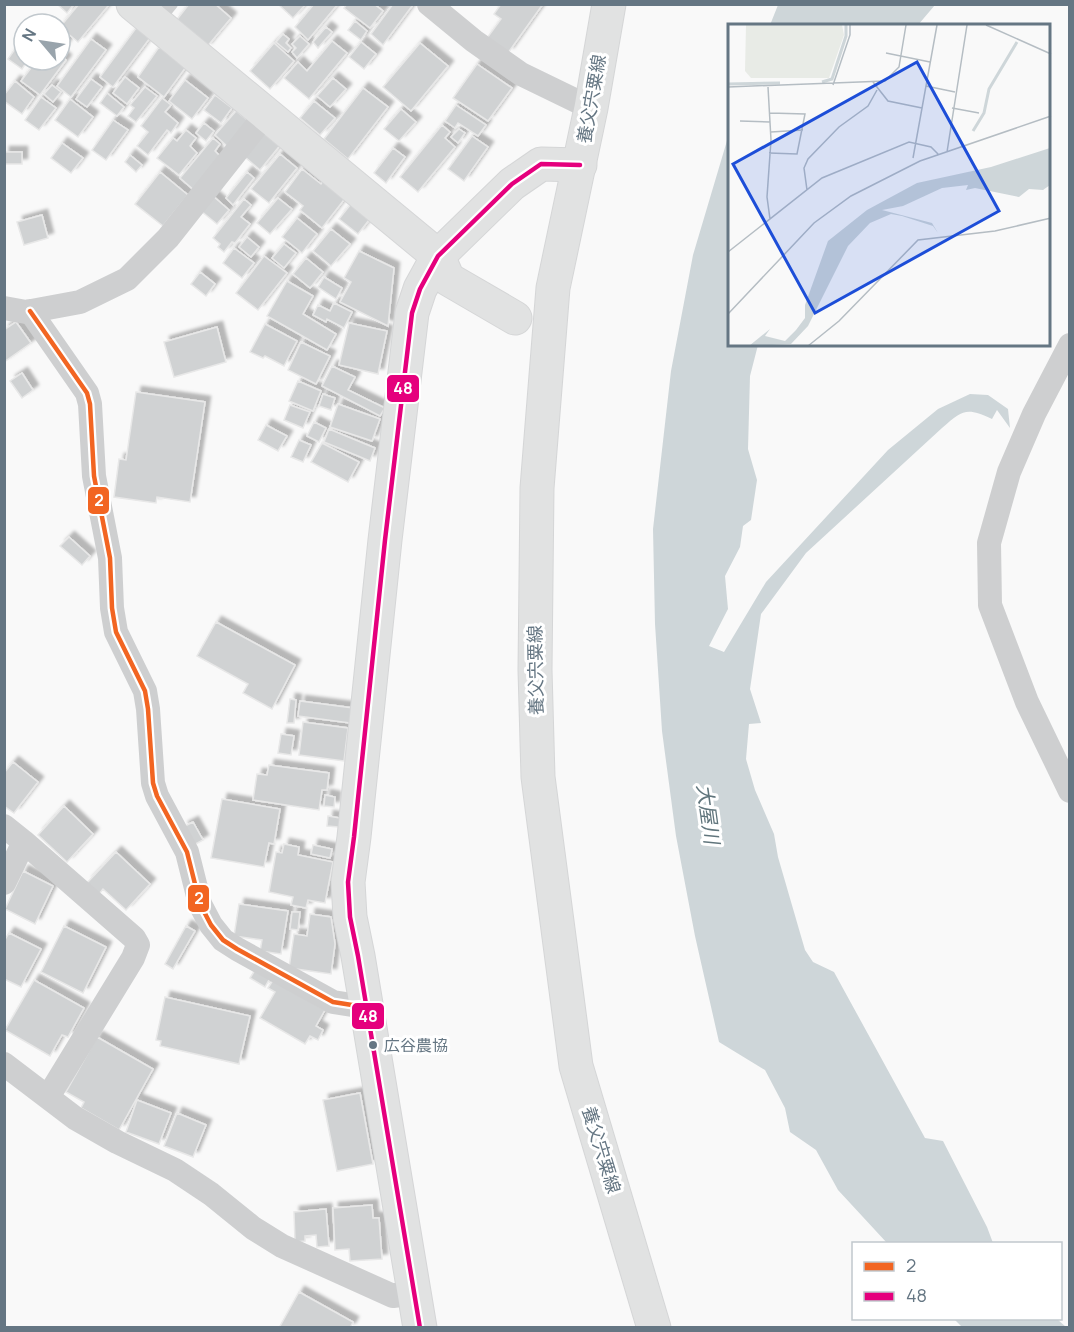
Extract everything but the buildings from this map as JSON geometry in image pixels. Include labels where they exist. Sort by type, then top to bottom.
[{"type":"street","points":[[429,4],[474,41],[521,74],[591,108]]},
{"type":"street","name":"養父宍粟線","points":[[609,4],[580,165],[553,288],[537,488],[535,670],[538,777],[576,1066],[654,1328]]},
{"type":"street","points":[[154,11],[266,114],[438,256],[448,279],[515,318]]},
{"type":"street","points":[[4,308],[26,312],[80,302],[128,279],[168,238],[266,114]]},
{"type":"street","points":[[420,1328],[350,917],[348,882],[412,313],[420,289],[438,256],[512,184],[541,164],[580,165]]},
{"type":"street","points":[[30,311],[87,393],[90,404],[94,476],[110,558],[112,608],[116,632],[145,691],[153,783],[157,796],[187,852],[200,904],[211,926],[223,940],[237,949],[333,1002],[352,1005],[366,1004]]},
{"type":"street","points":[[1070,345],[1034,414],[1009,472],[989,543],[990,605],[1027,702],[1070,791]]},
{"type":"street","points":[[4,826],[134,938],[138,945],[133,958],[48,1097]]},
{"type":"street","points":[[4,883],[24,842]]},
{"type":"street","points":[[4,1064],[75,1118],[117,1142],[175,1170],[211,1194],[253,1228],[282,1246],[393,1296],[414,1293]]},
{"type":"water","points":[[778,4],[935,5],[919,24],[770,24]]},
{"type":"water","name":"大屋川","points":[[728,137],[728,346],[758,346],[750,376],[748,449],[757,480],[751,520],[743,526],[740,547],[725,576],[728,609],[709,646],[724,652],[766,582],[888,450],[938,409],[970,394],[988,395],[1008,409],[1010,428],[997,410],[992,419],[970,412],[955,417],[806,553],[761,614],[750,689],[761,723],[749,724],[746,759],[755,790],[774,834],[778,857],[805,950],[813,962],[834,972],[925,1138],[943,1141],[993,1242],[886,1242],[838,1190],[816,1150],[790,1132],[785,1108],[765,1070],[719,1042],[695,936],[676,836],[662,731],[655,624],[653,529],[671,371],[693,255]]},
{"type":"water","points":[[955,1320],[1058,1320],[1066,1327],[962,1327]]},
{"type":"transit line","name":"48","points":[[420,1328],[350,917],[348,882],[412,313],[420,289],[438,256],[512,184],[541,164],[580,165]]},
{"type":"transit line","name":"2","points":[[30,311],[87,393],[90,404],[94,476],[110,558],[112,608],[116,632],[145,691],[153,783],[157,796],[187,852],[200,904],[211,925],[223,940],[237,949],[333,1002],[352,1005],[366,1004]]},
{"type":"place","name":"広谷農協","points":[[373,1045]]}]
